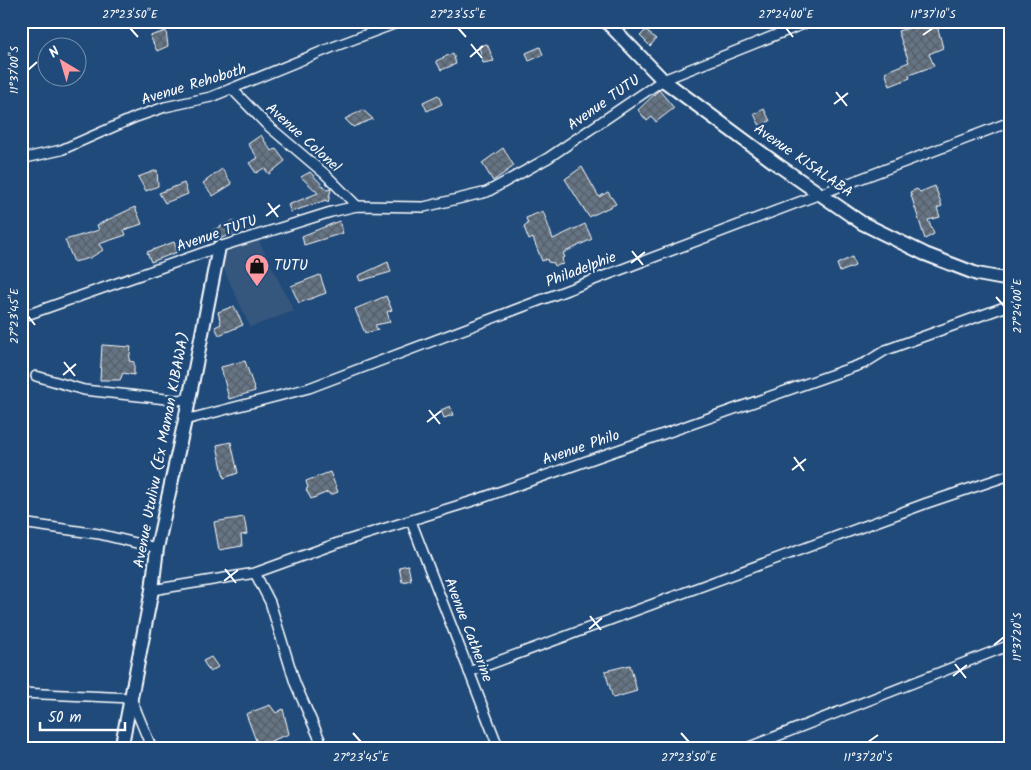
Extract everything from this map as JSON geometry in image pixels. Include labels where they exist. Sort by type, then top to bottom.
[{"type":"street","name":"Avenue Rehoboth","points":[[21,159],[60,150],[136,117],[211,97],[402,21]]},
{"type":"street","name":"Avenue KISALABA","points":[[606,21],[663,80],[778,165],[862,222],[925,254],[977,274],[1010,280]]},
{"type":"street","name":"Avenue TUTU","points":[[21,317],[219,247],[284,226],[357,206],[424,207],[487,192],[548,158],[663,80],[811,21]]},
{"type":"street","name":"Avenue Colonel","points":[[232,89],[266,124],[325,174],[357,206]]},
{"type":"street","name":"Philadelphie","points":[[185,420],[309,388],[1010,122]]},
{"type":"street","name":"Avenue Utulivu (Ex Maman KIBAWA)","points":[[122,749],[152,590],[157,548],[185,420],[219,247]]},
{"type":"street","name":"Avenue Philo","points":[[152,590],[255,574],[338,544],[476,500],[865,363],[886,350],[1010,304]]},
{"type":"street","points":[[36,376],[84,390],[176,400],[189,399]]},
{"type":"street","points":[[469,672],[927,502],[1010,475]]},
{"type":"street","name":"Avenue Catherine","points":[[411,521],[499,749]]},
{"type":"street","points":[[21,523],[99,534],[157,548]]},
{"type":"street","points":[[255,574],[270,602],[296,683],[324,749]]},
{"type":"street","points":[[744,749],[1010,645]]},
{"type":"street","points":[[21,693],[131,698],[152,749]]},
{"type":"shaded area","name":"TUTU","points":[[258,239],[294,311],[250,327],[221,263],[222,253]]},
{"type":"building","points":[[936,21],[943,48],[929,54],[934,66],[909,75],[910,78],[890,86],[885,72],[909,62],[898,31]]},
{"type":"building","points":[[646,30],[656,39],[650,46],[640,36]]},
{"type":"building","points":[[166,31],[168,46],[157,51],[150,36]]},
{"type":"building","points":[[487,44],[494,61],[483,63],[479,46]]},
{"type":"building","points":[[540,47],[543,55],[529,61],[526,53]]},
{"type":"building","points":[[453,53],[456,64],[441,70],[436,61]]},
{"type":"building","points":[[659,90],[674,108],[656,122],[652,117],[647,121],[638,110]]},
{"type":"building","points":[[438,95],[442,104],[427,111],[423,102]]},
{"type":"building","points":[[764,109],[770,121],[760,126],[754,114]]},
{"type":"building","points":[[363,110],[373,119],[353,127],[345,119]]},
{"type":"building","points":[[261,135],[271,151],[276,149],[285,161],[269,174],[264,168],[256,173],[249,163],[258,158],[248,144]]},
{"type":"building","points":[[503,148],[514,166],[493,181],[482,163]]},
{"type":"building","points":[[582,167],[599,197],[608,192],[616,204],[589,217],[565,179]]},
{"type":"building","points":[[222,169],[232,184],[213,196],[203,183]]},
{"type":"building","points":[[157,170],[158,186],[146,191],[138,177]]},
{"type":"building","points":[[310,172],[327,190],[331,189],[328,203],[326,200],[291,212],[288,205],[318,193],[301,177]]},
{"type":"building","points":[[184,183],[188,194],[165,203],[159,193]]},
{"type":"building","points":[[935,186],[942,206],[937,208],[940,217],[928,220],[934,234],[925,239],[910,192],[917,189],[920,192]]},
{"type":"building","points":[[135,207],[142,224],[124,230],[126,235],[99,244],[103,250],[90,258],[74,262],[65,240],[99,230],[97,225]]},
{"type":"building","points":[[543,211],[553,239],[585,224],[592,239],[563,253],[565,257],[562,258],[563,264],[555,266],[554,263],[548,262],[547,259],[542,261],[533,238],[529,240],[524,227],[528,224],[526,218]]},
{"type":"building","points":[[233,221],[244,229],[219,239],[213,230]]},
{"type":"building","points":[[339,221],[343,233],[304,245],[302,236]]},
{"type":"building","points":[[174,242],[177,252],[151,262],[147,252]]},
{"type":"building","points":[[852,257],[855,266],[840,272],[837,264]]},
{"type":"building","points":[[388,262],[391,272],[360,281],[358,276]]},
{"type":"building","points":[[320,275],[326,293],[299,303],[291,286]]},
{"type":"building","points":[[386,296],[392,310],[387,312],[390,322],[375,325],[378,330],[365,333],[355,309]]},
{"type":"building","points":[[234,306],[243,325],[219,335],[215,327],[221,324],[218,312]]},
{"type":"building","points":[[102,345],[131,347],[129,361],[134,362],[134,375],[123,373],[120,380],[100,380]]},
{"type":"building","points":[[245,361],[255,391],[229,399],[221,367]]},
{"type":"building","points":[[450,406],[453,415],[444,418],[441,410]]},
{"type":"building","points":[[231,442],[238,473],[224,478],[217,445]]},
{"type":"building","points":[[330,472],[338,492],[330,495],[328,492],[311,499],[306,489],[308,488],[306,481]]},
{"type":"building","points":[[244,517],[247,534],[241,535],[242,546],[219,550],[214,522]]},
{"type":"building","points":[[408,565],[411,580],[402,582],[399,567]]},
{"type":"building","points":[[211,657],[218,667],[210,672],[203,661]]},
{"type":"building","points":[[630,665],[637,691],[613,698],[605,671]]},
{"type":"building","points":[[270,705],[276,713],[283,709],[289,734],[258,746],[246,714]]},
{"type":"place","name":"TUTU","points":[[257,287]]}]
